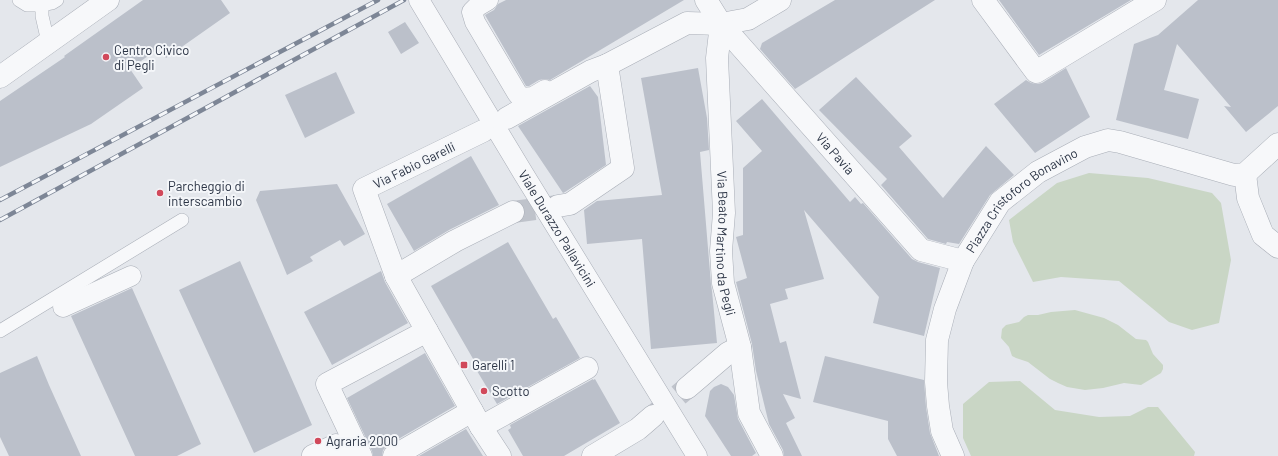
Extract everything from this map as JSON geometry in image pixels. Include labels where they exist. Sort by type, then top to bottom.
[{"type":"street","points":[[0,78],[108,0]]},
{"type":"street","name":"Viale Durazzo Pallavicini","points":[[419,0],[697,456]]},
{"type":"street","points":[[488,0],[472,12],[475,22],[516,93],[521,98],[533,97],[594,61],[607,65]]},
{"type":"street","name":"Via Pavia","points":[[706,0],[721,24],[921,250],[963,261]]},
{"type":"street","points":[[507,118],[591,71],[607,65],[687,24],[721,24],[748,19],[780,0]]},
{"type":"street","points":[[983,0],[1036,72],[1155,0]]},
{"type":"street","name":"Via Beato Martino da Pegli","points":[[721,24],[717,58],[724,213],[721,251],[723,283],[740,347],[749,413],[772,456]]},
{"type":"street","points":[[558,206],[570,204],[623,168],[607,65]]},
{"type":"street","name":"Via Fabio Garelli","points":[[483,131],[364,189],[396,276],[477,419],[500,456]]},
{"type":"street","name":"Piazza Cristoforo Bonavino","points":[[953,456],[942,431],[938,406],[936,382],[937,340],[944,309],[963,261],[1000,202],[1038,172],[1085,147],[1108,140],[1239,175]]},
{"type":"street","points":[[1278,144],[1239,175],[1264,235],[1278,247]]},
{"type":"street","points":[[396,276],[455,241],[513,212]]},
{"type":"street","points":[[63,307],[130,276]]},
{"type":"street","points":[[361,456],[326,384],[427,331]]},
{"type":"street","points":[[686,388],[728,354],[740,347]]},
{"type":"street","points":[[394,456],[587,368]]},
{"type":"street","points":[[593,456],[638,429],[653,416]]},
{"type":"street","points":[[312,455],[336,444],[342,456]]},
{"type":"lane","points":[[19,0],[27,5],[42,5],[52,3],[57,0]]},
{"type":"lane","points":[[42,5],[42,16],[48,42]]},
{"type":"lane","points":[[0,331],[182,220]]},
{"type":"green space","points":[[1089,173],[1148,178],[1212,193],[1221,203],[1231,260],[1219,323],[1192,330],[1169,322],[1119,281],[1061,277],[1033,282],[1013,242],[1009,220],[1057,183]]},
{"type":"green space","points":[[1075,310],[1104,318],[1118,325],[1136,339],[1146,340],[1153,354],[1163,365],[1161,373],[1141,385],[1124,383],[1103,388],[1085,390],[1067,387],[1050,379],[1028,362],[1012,356],[1009,347],[1001,338],[1002,329],[1006,325],[1019,322],[1028,315]]},
{"type":"green space","points":[[1020,381],[1055,410],[1099,417],[1130,416],[1148,407],[1158,407],[1195,452],[1194,456],[971,456],[963,438],[963,404],[989,382]]},
{"type":"building","points":[[143,0],[221,0],[230,13],[166,58],[159,48],[130,69],[143,88],[91,124],[0,167],[0,101],[65,57],[64,56]]},
{"type":"building","points":[[506,0],[684,0],[550,80],[539,80],[529,86],[526,86],[485,15],[494,10],[498,4]]},
{"type":"building","points":[[835,0],[935,0],[795,89],[760,49],[762,43]]},
{"type":"building","points":[[999,0],[1131,0],[1039,55]]},
{"type":"building","points":[[1198,0],[1278,0],[1278,106],[1246,132],[1224,106],[1231,107],[1177,44],[1164,90],[1199,99],[1188,139],[1116,120],[1134,44],[1158,35]]},
{"type":"building","points":[[405,22],[419,43],[401,54],[388,32]]},
{"type":"building","points":[[698,68],[707,118],[709,150],[700,152],[717,343],[651,349],[642,239],[587,244],[584,210],[597,201],[662,195],[641,78]]},
{"type":"building","points":[[1066,68],[1090,117],[1035,153],[994,104],[1026,80],[1031,83],[1042,83]]},
{"type":"building","points":[[336,72],[355,113],[305,138],[285,95]]},
{"type":"building","points":[[856,77],[912,136],[899,147],[943,198],[986,146],[1014,175],[990,195],[959,244],[947,242],[946,244],[928,239],[881,185],[887,179],[819,110]]},
{"type":"building","points":[[590,86],[598,97],[606,165],[563,193],[518,126]]},
{"type":"building","points":[[762,99],[850,202],[855,197],[861,204],[863,203],[912,259],[940,268],[924,336],[873,323],[879,297],[804,210],[824,279],[785,289],[788,299],[770,304],[780,343],[786,341],[801,399],[783,394],[795,418],[786,423],[802,456],[784,456],[783,450],[769,424],[756,371],[752,344],[736,282],[747,278],[736,237],[743,235],[743,168],[762,151],[736,121]]},
{"type":"building","points":[[471,156],[499,205],[449,230],[414,251],[387,204]]},
{"type":"building","points":[[337,184],[365,234],[344,246],[340,240],[310,257],[313,261],[287,275],[256,200],[260,191]]},
{"type":"building","points":[[508,242],[553,319],[556,317],[580,358],[497,404],[474,366],[476,364],[431,286]]},
{"type":"building","points":[[240,261],[312,425],[254,453],[179,290]]},
{"type":"building","points":[[381,271],[385,282],[408,323],[332,365],[304,312]]},
{"type":"building","points":[[132,288],[201,444],[177,456],[135,456],[71,316]]},
{"type":"building","points":[[425,353],[455,406],[388,445],[383,450],[382,456],[373,456],[347,398]]},
{"type":"building","points":[[37,356],[81,456],[9,456],[0,437],[0,373]]},
{"type":"building","points":[[825,356],[924,380],[930,433],[939,456],[897,456],[888,439],[888,421],[813,402]]},
{"type":"building","points":[[595,379],[620,423],[564,456],[523,456],[508,430],[511,428],[510,425]]},
{"type":"building","points":[[721,384],[728,387],[734,395],[738,419],[756,453],[752,456],[731,456],[705,416],[710,391],[714,387]]},
{"type":"building","points":[[466,429],[483,456],[419,456]]},
{"type":"tunnel","points":[[513,212],[558,206]]},
{"type":"tunnel","points":[[653,416],[687,388]]},
{"type":"railway","points":[[0,200],[378,0]]},
{"type":"railway","points":[[0,220],[404,0]]},
{"type":"place","name":"Centro Civico di Pegli","points":[[106,57]]},
{"type":"place","name":"Parcheggio di interscambio","points":[[160,193]]},
{"type":"place","name":"Garelli 1","points":[[464,365]]},
{"type":"place","name":"Scotto","points":[[484,391]]},
{"type":"place","name":"Agraria 2000","points":[[318,441]]}]
